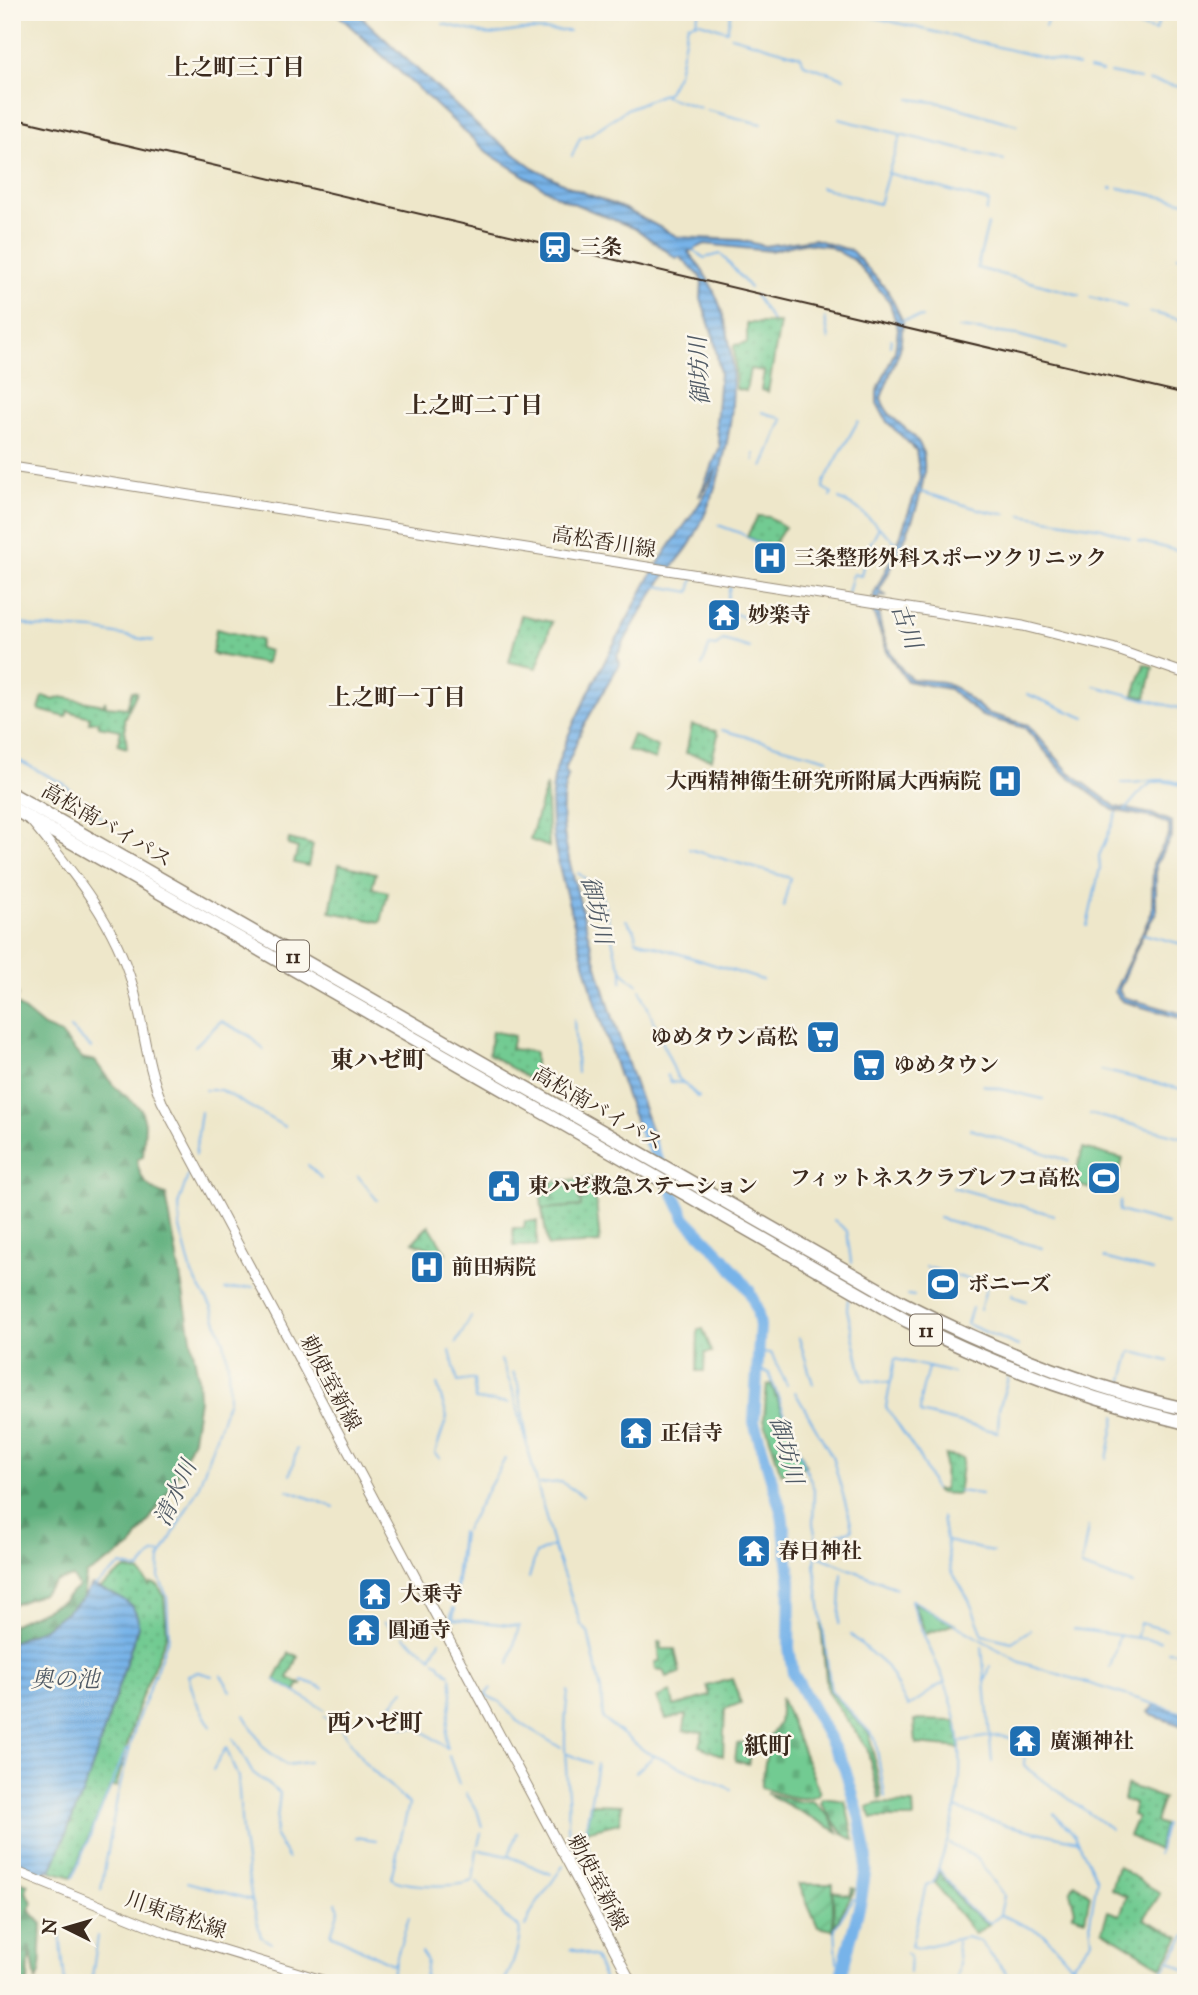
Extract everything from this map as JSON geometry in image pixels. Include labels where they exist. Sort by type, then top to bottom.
[{"type":"highway","name":"高松南バイパス","points":[[12,794],[901,1302],[961,1332],[1059,1373],[1186,1409]]},
{"type":"highway","name":"高松南バイパス","points":[[12,808],[908,1321],[972,1352],[1065,1389],[1186,1423]]},
{"type":"main road","name":"高松香川線","points":[[12,467],[1051,632],[1112,648],[1186,674]]},
{"type":"main road","name":"勅使室新線","points":[[12,800],[79,878],[111,929],[134,988],[154,1085],[632,1983]]},
{"type":"main road","name":"川東高松線","points":[[12,1870],[167,1933],[332,1983]]},
{"type":"green space","points":[[747,323],[780,323],[768,392],[761,390],[764,371],[750,369],[746,391],[736,389],[734,345],[747,343]]},
{"type":"green space","points":[[758,516],[769,517],[785,527],[770,550],[747,536]]},
{"type":"green space","points":[[521,615],[552,622],[537,668],[509,662]]},
{"type":"green space","points":[[216,629],[261,640],[259,648],[269,651],[266,664],[212,654]]},
{"type":"green space","points":[[1144,664],[1153,667],[1146,698],[1134,695]]},
{"type":"green space","points":[[132,691],[137,692],[124,719],[127,748],[118,745],[121,730],[98,726],[99,721],[89,722],[90,717],[68,711],[66,717],[39,710],[43,696],[54,700],[61,697],[104,705],[105,701],[106,706],[127,708]]},
{"type":"green space","points":[[692,725],[716,731],[718,735],[712,759],[686,753]]},
{"type":"green space","points":[[633,735],[658,747],[655,760],[627,750]]},
{"type":"green space","points":[[546,785],[549,847],[530,840]]},
{"type":"green space","points":[[289,839],[313,845],[308,866],[294,863],[298,848],[288,845]]},
{"type":"green space","points":[[339,864],[376,873],[372,888],[388,892],[381,922],[330,912]]},
{"type":"green space","points":[[12,992],[18,994],[15,1003],[44,1027],[61,1034],[81,1058],[95,1061],[113,1085],[141,1109],[145,1123],[143,1156],[137,1160],[138,1166],[142,1178],[149,1186],[166,1195],[198,1377],[199,1399],[193,1439],[173,1484],[131,1547],[86,1575],[83,1599],[45,1628],[12,1642],[12,1625],[61,1602],[78,1587],[73,1577],[57,1581],[42,1594],[12,1605]]},
{"type":"green space","points":[[492,1031],[514,1036],[511,1049],[535,1052],[535,1079],[532,1081],[489,1054]]},
{"type":"green space","points":[[1083,1148],[1123,1159],[1113,1195],[1073,1184]]},
{"type":"green space","points":[[594,1178],[600,1243],[548,1246],[542,1209],[581,1206],[579,1179]]},
{"type":"green space","points":[[579,1179],[581,1206],[542,1209],[541,1194],[552,1193],[551,1184],[540,1183]]},
{"type":"green space","points":[[525,1221],[537,1221],[537,1246],[514,1246],[513,1228],[524,1228]]},
{"type":"green space","points":[[429,1225],[446,1253],[445,1254],[413,1242]]},
{"type":"green space","points":[[698,1329],[703,1329],[712,1352],[705,1353],[704,1371],[697,1371]]},
{"type":"green space","points":[[771,1384],[806,1466],[781,1474],[764,1419],[767,1385]]},
{"type":"green space","points":[[945,1455],[963,1458],[958,1494],[937,1493],[936,1490],[944,1490]]},
{"type":"green space","points":[[125,1569],[141,1573],[149,1586],[151,1583],[158,1585],[164,1596],[167,1634],[138,1706],[116,1787],[111,1786],[72,1877],[51,1871],[89,1777],[138,1626],[132,1606],[100,1588]]},
{"type":"green space","points":[[912,1601],[954,1624],[926,1634]]},
{"type":"green space","points":[[821,1624],[830,1691],[869,1733],[882,1798],[879,1798],[867,1748],[827,1692]]},
{"type":"green space","points":[[658,1642],[661,1642],[662,1649],[675,1649],[680,1673],[666,1677],[663,1670],[656,1670],[655,1662],[660,1661]]},
{"type":"green space","points":[[289,1653],[298,1656],[288,1678],[303,1685],[299,1685],[296,1692],[275,1680]]},
{"type":"green space","points":[[732,1679],[741,1703],[725,1709],[723,1756],[699,1746],[703,1732],[684,1730],[686,1715],[666,1719],[657,1697],[671,1692],[674,1706],[710,1696],[707,1686]]},
{"type":"green space","points":[[781,1698],[820,1793],[814,1797],[799,1798],[761,1788],[769,1738],[779,1723]]},
{"type":"green space","points":[[914,1720],[956,1721],[960,1748],[916,1744]]},
{"type":"green space","points":[[765,1738],[752,1743],[749,1764],[735,1761],[737,1744]]},
{"type":"green space","points":[[1127,1785],[1163,1798],[1155,1822],[1164,1825],[1158,1850],[1129,1836],[1137,1817],[1132,1815],[1135,1804],[1124,1800]]},
{"type":"green space","points":[[766,1793],[801,1802],[813,1801],[829,1816],[838,1832]]},
{"type":"green space","points":[[822,1798],[845,1801],[854,1840],[843,1834],[821,1803]]},
{"type":"green space","points":[[880,1803],[913,1804],[914,1818],[872,1818],[867,1807]]},
{"type":"green space","points":[[590,1804],[622,1805],[619,1823],[586,1831]]},
{"type":"green space","points":[[1118,1866],[1160,1894],[1144,1919],[1180,1937],[1162,1967],[1102,1930],[1108,1911],[1120,1915],[1127,1896],[1111,1889]]},
{"type":"green space","points":[[939,1872],[967,1909],[989,1924],[975,1934],[935,1883]]},
{"type":"green space","points":[[12,1878],[28,1884],[26,1892],[33,1903],[29,1910],[42,1924],[40,1974],[36,1981],[30,1946],[28,1983],[12,1983]]},
{"type":"green space","points":[[1075,1883],[1090,1895],[1085,1919],[1072,1915],[1075,1910],[1070,1892]]},
{"type":"green space","points":[[799,1884],[833,1884],[833,1930],[818,1927]]},
{"type":"green space","points":[[852,1888],[855,1889],[834,1927],[833,1892],[850,1895]]},
{"type":"water","points":[[335,12],[356,12],[480,128],[532,167],[572,188],[625,209],[678,237],[740,240],[765,246],[814,239],[852,251],[888,291],[903,322],[900,349],[881,398],[888,412],[919,443],[924,458],[924,476],[913,518],[879,591],[887,596],[879,595],[878,606],[885,641],[897,662],[912,679],[943,682],[956,688],[987,713],[1028,725],[1068,771],[1116,807],[1152,814],[1172,822],[1172,835],[1156,865],[1156,913],[1143,934],[1119,990],[1123,997],[1186,1015],[1186,1020],[1122,1001],[1114,992],[1152,912],[1153,864],[1169,834],[1169,825],[1154,818],[1113,810],[1063,772],[1025,728],[982,716],[949,689],[907,681],[888,654],[873,612],[874,594],[896,549],[920,479],[916,450],[887,422],[877,403],[877,392],[895,351],[898,329],[889,301],[855,261],[828,246],[802,243],[770,251],[705,244],[688,252],[709,282],[723,316],[731,353],[733,391],[721,466],[710,502],[692,541],[663,578],[627,636],[617,656],[620,663],[583,727],[565,770],[568,776],[564,792],[563,824],[568,856],[605,993],[655,1140],[644,1143],[614,1061],[580,948],[556,851],[551,815],[552,797],[558,763],[583,704],[650,576],[698,505],[716,470],[699,497],[720,447],[716,424],[720,373],[714,338],[701,299],[702,282],[699,275],[680,257],[676,258],[636,229],[558,197],[488,153]]},
{"type":"water","name":"奥の池","points":[[92,1585],[130,1604],[137,1617],[138,1626],[89,1777],[51,1871],[47,1870],[45,1876],[12,1864],[12,1642],[45,1628],[82,1599]]},
{"type":"water","points":[[1155,1705],[1186,1715],[1186,1727],[1151,1715],[1148,1712]]},
{"type":"waterway","points":[[696,21],[699,12]]},
{"type":"waterway","points":[[592,133],[627,109],[668,92],[678,73],[688,24],[700,22],[727,31],[731,12]]},
{"type":"waterway","points":[[1045,27],[1050,12]]},
{"type":"waterway","points":[[1084,12],[1156,31],[1161,12]]},
{"type":"waterway","points":[[868,16],[1078,66]]},
{"type":"waterway","points":[[443,24],[490,35],[523,30],[569,31]]},
{"type":"waterway","points":[[731,36],[800,56],[804,64],[844,78]]},
{"type":"waterway","points":[[1089,69],[1102,72]]},
{"type":"waterway","points":[[1110,73],[1140,79]]},
{"type":"waterway","points":[[1149,81],[1186,88]]},
{"type":"waterway","points":[[664,96],[700,108]]},
{"type":"waterway","points":[[910,99],[942,103],[1017,125]]},
{"type":"waterway","points":[[706,110],[761,124]]},
{"type":"waterway","points":[[839,119],[1004,160]]},
{"type":"waterway","points":[[572,156],[580,138],[591,134]]},
{"type":"waterway","points":[[888,173],[901,135]]},
{"type":"waterway","points":[[821,187],[879,204],[888,173],[989,202],[986,212]]},
{"type":"waterway","points":[[1119,188],[1186,202]]},
{"type":"waterway","points":[[988,224],[977,268],[1080,295]]},
{"type":"waterway","points":[[691,248],[704,258],[721,254],[750,288]]},
{"type":"waterway","points":[[1177,256],[1186,257]]},
{"type":"waterway","points":[[755,295],[772,321]]},
{"type":"waterway","points":[[1090,297],[1126,307]]},
{"type":"waterway","points":[[1149,312],[1186,321]]},
{"type":"waterway","points":[[903,320],[923,317]]},
{"type":"waterway","points":[[825,318],[829,340]]},
{"type":"waterway","points":[[959,328],[1017,335],[1066,348]]},
{"type":"waterway","points":[[890,346],[891,339]]},
{"type":"waterway","points":[[762,412],[783,419],[763,467]]},
{"type":"waterway","points":[[830,496],[832,493],[823,488],[824,482],[858,421]]},
{"type":"waterway","points":[[754,454],[754,460]]},
{"type":"waterway","points":[[920,492],[985,511],[1007,514]]},
{"type":"waterway","points":[[839,499],[857,508],[899,545]]},
{"type":"waterway","points":[[1021,515],[1102,528],[1130,538]]},
{"type":"waterway","points":[[718,525],[740,533],[770,550]]},
{"type":"waterway","points":[[848,593],[853,574],[861,576],[866,552],[879,527]]},
{"type":"waterway","points":[[1138,541],[1186,553]]},
{"type":"waterway","points":[[657,586],[690,592],[693,579]]},
{"type":"waterway","points":[[730,586],[725,610],[754,621]]},
{"type":"waterway","points":[[12,620],[34,627],[94,630],[153,641]]},
{"type":"waterway","points":[[702,666],[710,645],[716,646],[723,640],[750,648]]},
{"type":"waterway","points":[[1095,686],[1186,710]]},
{"type":"waterway","points":[[1027,694],[1085,718]]},
{"type":"waterway","points":[[722,730],[828,759]]},
{"type":"waterway","points":[[12,757],[64,784],[109,824]]},
{"type":"waterway","points":[[1122,783],[1158,780],[1180,783]]},
{"type":"waterway","points":[[1125,810],[1142,790],[1154,783],[1161,781],[1180,785]]},
{"type":"waterway","points":[[1087,926],[1100,868],[1099,856],[1117,813]]},
{"type":"waterway","points":[[689,849],[790,878],[783,907]]},
{"type":"waterway","points":[[578,873],[594,886],[601,896],[621,968],[638,984]]},
{"type":"waterway","points":[[626,920],[635,931],[636,940],[762,980]]},
{"type":"waterway","points":[[1143,934],[1186,945]]},
{"type":"waterway","points":[[622,969],[622,982]]},
{"type":"waterway","points":[[640,989],[677,1077],[699,1097]]},
{"type":"waterway","points":[[574,1019],[577,1073]]},
{"type":"waterway","points":[[195,1046],[221,1021],[250,1036],[264,1050]]},
{"type":"waterway","points":[[70,1028],[91,1048]]},
{"type":"waterway","points":[[1101,1070],[1186,1090]]},
{"type":"waterway","points":[[667,1075],[671,1082],[684,1083],[698,1098]]},
{"type":"waterway","points":[[983,1085],[1043,1099]]},
{"type":"waterway","points":[[205,1090],[221,1090],[285,1127]]},
{"type":"waterway","name":"清水川","points":[[195,1155],[201,1112]]},
{"type":"waterway","points":[[1090,1114],[1186,1138]]},
{"type":"waterway","name":"御坊川","points":[[643,1128],[685,1218],[724,1258],[749,1290],[757,1309],[760,1326],[754,1422],[782,1514],[790,1576],[789,1648],[793,1673],[844,1766],[860,1819],[867,1859],[861,1900],[839,1983]]},
{"type":"waterway","points":[[970,1129],[1070,1161]]},
{"type":"waterway","points":[[308,1165],[321,1178]]},
{"type":"waterway","name":"清水川","points":[[101,1890],[117,1798],[136,1724],[169,1636],[167,1597],[159,1577],[160,1558],[198,1488],[229,1399],[228,1363],[224,1342],[212,1308],[192,1274],[180,1228],[179,1202],[191,1167]]},
{"type":"waterway","points":[[358,1176],[377,1200]]},
{"type":"waterway","points":[[953,1187],[1054,1215]]},
{"type":"waterway","points":[[1120,1201],[1119,1211],[1167,1224]]},
{"type":"waterway","points":[[939,1218],[1042,1248]]},
{"type":"waterway","points":[[834,1220],[847,1231],[851,1262]]},
{"type":"waterway","points":[[1104,1258],[1153,1271]]},
{"type":"waterway","points":[[926,1267],[987,1285],[980,1310]]},
{"type":"waterway","points":[[225,1290],[253,1287]]},
{"type":"waterway","points":[[1186,1291],[1181,1307],[1186,1309]]},
{"type":"waterway","points":[[1013,1293],[1012,1296],[1026,1301]]},
{"type":"waterway","points":[[908,1295],[914,1296]]},
{"type":"waterway","points":[[848,1299],[847,1309],[863,1380],[890,1383]]},
{"type":"waterway","points":[[972,1308],[967,1324],[1018,1346]]},
{"type":"waterway","points":[[456,1343],[471,1317]]},
{"type":"waterway","points":[[799,1338],[813,1384]]},
{"type":"waterway","points":[[450,1351],[458,1382],[474,1379],[475,1400],[510,1403]]},
{"type":"waterway","points":[[1122,1383],[1131,1351],[1168,1361]]},
{"type":"waterway","points":[[759,1352],[771,1353],[787,1385]]},
{"type":"waterway","points":[[935,1490],[919,1456],[886,1407],[895,1359],[953,1373]]},
{"type":"waterway","points":[[501,1360],[512,1388],[554,1548],[581,1625],[588,1632],[601,1691],[603,1719],[646,1752],[731,1789]]},
{"type":"waterway","points":[[928,1367],[920,1413],[998,1432],[999,1409],[1008,1378]]},
{"type":"waterway","points":[[757,1370],[769,1373],[814,1489],[813,1524],[817,1543],[815,1567],[831,1690],[875,1738],[885,1797]]},
{"type":"waterway","points":[[513,1372],[518,1384],[527,1440]]},
{"type":"waterway","points":[[437,1384],[447,1417],[435,1453],[439,1458]]},
{"type":"waterway","points":[[795,1392],[832,1456],[852,1530],[836,1535]]},
{"type":"waterway","points":[[1107,1459],[1116,1416]]},
{"type":"waterway","points":[[290,1475],[297,1449]]},
{"type":"waterway","points":[[465,1530],[505,1459]]},
{"type":"waterway","points":[[540,1484],[561,1482],[583,1496]]},
{"type":"waterway","points":[[287,1490],[334,1507]]},
{"type":"waterway","points":[[958,1491],[981,1494]]},
{"type":"waterway","points":[[942,1517],[951,1570],[969,1600],[983,1635],[1012,1642],[1030,1630]]},
{"type":"waterway","points":[[1088,1527],[1081,1567],[1132,1584]]},
{"type":"waterway","points":[[455,1589],[461,1532]]},
{"type":"waterway","points":[[457,1589],[463,1533]]},
{"type":"waterway","points":[[947,1541],[993,1552]]},
{"type":"waterway","points":[[529,1578],[536,1554],[553,1546]]},
{"type":"waterway","points":[[95,1586],[121,1565],[139,1570],[153,1554],[161,1553]]},
{"type":"waterway","points":[[816,1555],[896,1588]]},
{"type":"waterway","points":[[839,1624],[842,1574]]},
{"type":"waterway","points":[[911,1600],[953,1707],[960,1758],[960,1783],[950,1832],[933,1883],[926,1886],[911,1946],[918,1948],[966,1937],[980,1941],[1015,1983]]},
{"type":"waterway","points":[[912,1600],[1020,1662],[1186,1714]]},
{"type":"waterway","points":[[449,1624],[453,1608]]},
{"type":"waterway","points":[[455,1608],[453,1619],[519,1626],[509,1664]]},
{"type":"waterway","points":[[384,1622],[400,1633]]},
{"type":"waterway","points":[[1137,1636],[1140,1623],[1166,1630]]},
{"type":"waterway","points":[[1073,1629],[1160,1641]]},
{"type":"waterway","points":[[851,1635],[887,1667],[908,1707],[944,1682]]},
{"type":"waterway","points":[[403,1636],[432,1657]]},
{"type":"waterway","points":[[1110,1668],[1119,1636]]},
{"type":"waterway","points":[[432,1655],[440,1641]]},
{"type":"waterway","points":[[982,1647],[992,1762]]},
{"type":"waterway","points":[[1168,1651],[1186,1653]]},
{"type":"waterway","points":[[435,1660],[450,1675]]},
{"type":"waterway","points":[[985,1683],[990,1666]]},
{"type":"waterway","points":[[211,1727],[196,1701],[188,1675],[198,1672],[212,1676]]},
{"type":"waterway","points":[[221,1675],[231,1691]]},
{"type":"waterway","points":[[447,1748],[451,1678]]},
{"type":"waterway","points":[[275,1680],[325,1710]]},
{"type":"waterway","points":[[302,1680],[324,1688]]},
{"type":"waterway","points":[[491,1688],[485,1695],[500,1702],[517,1721],[561,1748]]},
{"type":"waterway","points":[[387,1711],[404,1690]]},
{"type":"waterway","points":[[568,1691],[565,1755],[568,1829],[574,1848]]},
{"type":"waterway","points":[[244,1715],[263,1747],[286,1765],[309,1762]]},
{"type":"waterway","points":[[324,1716],[341,1729],[365,1763],[409,1804],[391,1878],[419,1885],[467,1883],[473,1880],[477,1849]]},
{"type":"waterway","points":[[393,1719],[402,1727],[418,1728],[446,1747]]},
{"type":"waterway","points":[[962,1741],[995,1736],[1012,1738],[1019,1742],[1025,1750],[1024,1765],[1029,1770],[1111,1829]]},
{"type":"waterway","points":[[233,1738],[252,1772],[280,1793],[275,1836],[288,1858]]},
{"type":"waterway","points":[[1026,1751],[1036,1738]]},
{"type":"waterway","points":[[226,1748],[238,1777],[242,1833],[252,1902]]},
{"type":"waterway","points":[[73,1877],[126,1750],[130,1749]]},
{"type":"waterway","points":[[213,1770],[225,1749]]},
{"type":"waterway","points":[[565,1753],[590,1763]]},
{"type":"waterway","points":[[449,1756],[459,1784]]},
{"type":"waterway","points":[[636,1772],[653,1757]]},
{"type":"waterway","points":[[590,1856],[585,1833],[597,1764]]},
{"type":"waterway","points":[[466,1793],[478,1813],[482,1827]]},
{"type":"waterway","points":[[955,1808],[1006,1825],[1078,1841]]},
{"type":"waterway","points":[[1054,1814],[1075,1835],[1097,1879],[1090,1921],[1092,1941],[1073,1963],[1078,1983]]},
{"type":"waterway","points":[[1158,1854],[1165,1825]]},
{"type":"waterway","points":[[478,1845],[481,1833]]},
{"type":"waterway","points":[[509,1855],[517,1833]]},
{"type":"waterway","points":[[356,1837],[376,1840]]},
{"type":"waterway","points":[[570,1856],[576,1843],[581,1842]]},
{"type":"waterway","points":[[950,1844],[977,1858],[1004,1896],[1000,1914]]},
{"type":"waterway","points":[[480,1850],[508,1856],[551,1874]]},
{"type":"waterway","points":[[525,1927],[532,1911],[563,1866]]},
{"type":"waterway","points":[[939,1869],[968,1908],[990,1923],[1001,1915],[1044,1934],[1074,1968]]},
{"type":"waterway","points":[[187,1882],[252,1900],[261,1937],[271,1943]]},
{"type":"waterway","points":[[477,1882],[505,1917],[519,1927],[515,1956],[502,1983]]},
{"type":"waterway","points":[[837,1962],[835,1928],[853,1899],[861,1900]]},
{"type":"waterway","points":[[336,1903],[339,1909],[331,1934],[394,1965]]},
{"type":"waterway","points":[[406,1983],[394,1977],[392,1972],[409,1917]]},
{"type":"waterway","points":[[59,1923],[65,1983]]},
{"type":"waterway","points":[[1155,1983],[1186,1935]]},
{"type":"waterway","name":"清水川","points":[[91,1983],[98,1936]]},
{"type":"waterway","points":[[956,1983],[959,1963],[957,1942]]},
{"type":"waterway","points":[[571,1949],[595,1957],[606,1983]]},
{"type":"waterway","points":[[421,1952],[427,1961],[423,1983]]},
{"type":"waterway","points":[[906,1953],[910,1956],[909,1972]]},
{"type":"waterway","points":[[1171,1962],[1186,1970]]},
{"type":"waterway","points":[[389,1983],[395,1978]]},
{"type":"railway","points":[[12,118],[1186,394]]},
{"type":"place","name":"三条","points":[[555,247]]},
{"type":"place","name":"三条整形外科スポーツクリニック","points":[[770,558]]},
{"type":"place","name":"妙楽寺","points":[[724,615]]},
{"type":"place","name":"大西精神衛生研究所附属大西病院","points":[[1005,781]]},
{"type":"place","name":"ゆめタウン高松","points":[[823,1037]]},
{"type":"place","name":"ゆめタウン","points":[[869,1065]]},
{"type":"place","name":"フィットネスクラブレフコ高松","points":[[1104,1178]]},
{"type":"place","name":"東ハゼ救急ステーション","points":[[504,1186]]},
{"type":"place","name":"前田病院","points":[[427,1267]]},
{"type":"place","name":"ボニーズ","points":[[943,1284]]},
{"type":"place","name":"正信寺","points":[[636,1433]]},
{"type":"place","name":"春日神社","points":[[754,1551]]},
{"type":"place","name":"大乗寺","points":[[375,1594]]},
{"type":"place","name":"圓通寺","points":[[364,1630]]},
{"type":"place","name":"廣瀬神社","points":[[1025,1741]]},
{"type":"district","name":"上之町三丁目","points":[[236,67]]},
{"type":"district","name":"上之町二丁目","points":[[474,405]]},
{"type":"district","name":"上之町一丁目","points":[[397,697]]},
{"type":"district","name":"東ハゼ町","points":[[378,1060]]},
{"type":"district","name":"西ハゼ町","points":[[375,1723]]},
{"type":"district","name":"紙町","points":[[768,1746]]},
{"type":"water label","name":"古川","points":[[907,626]]}]
